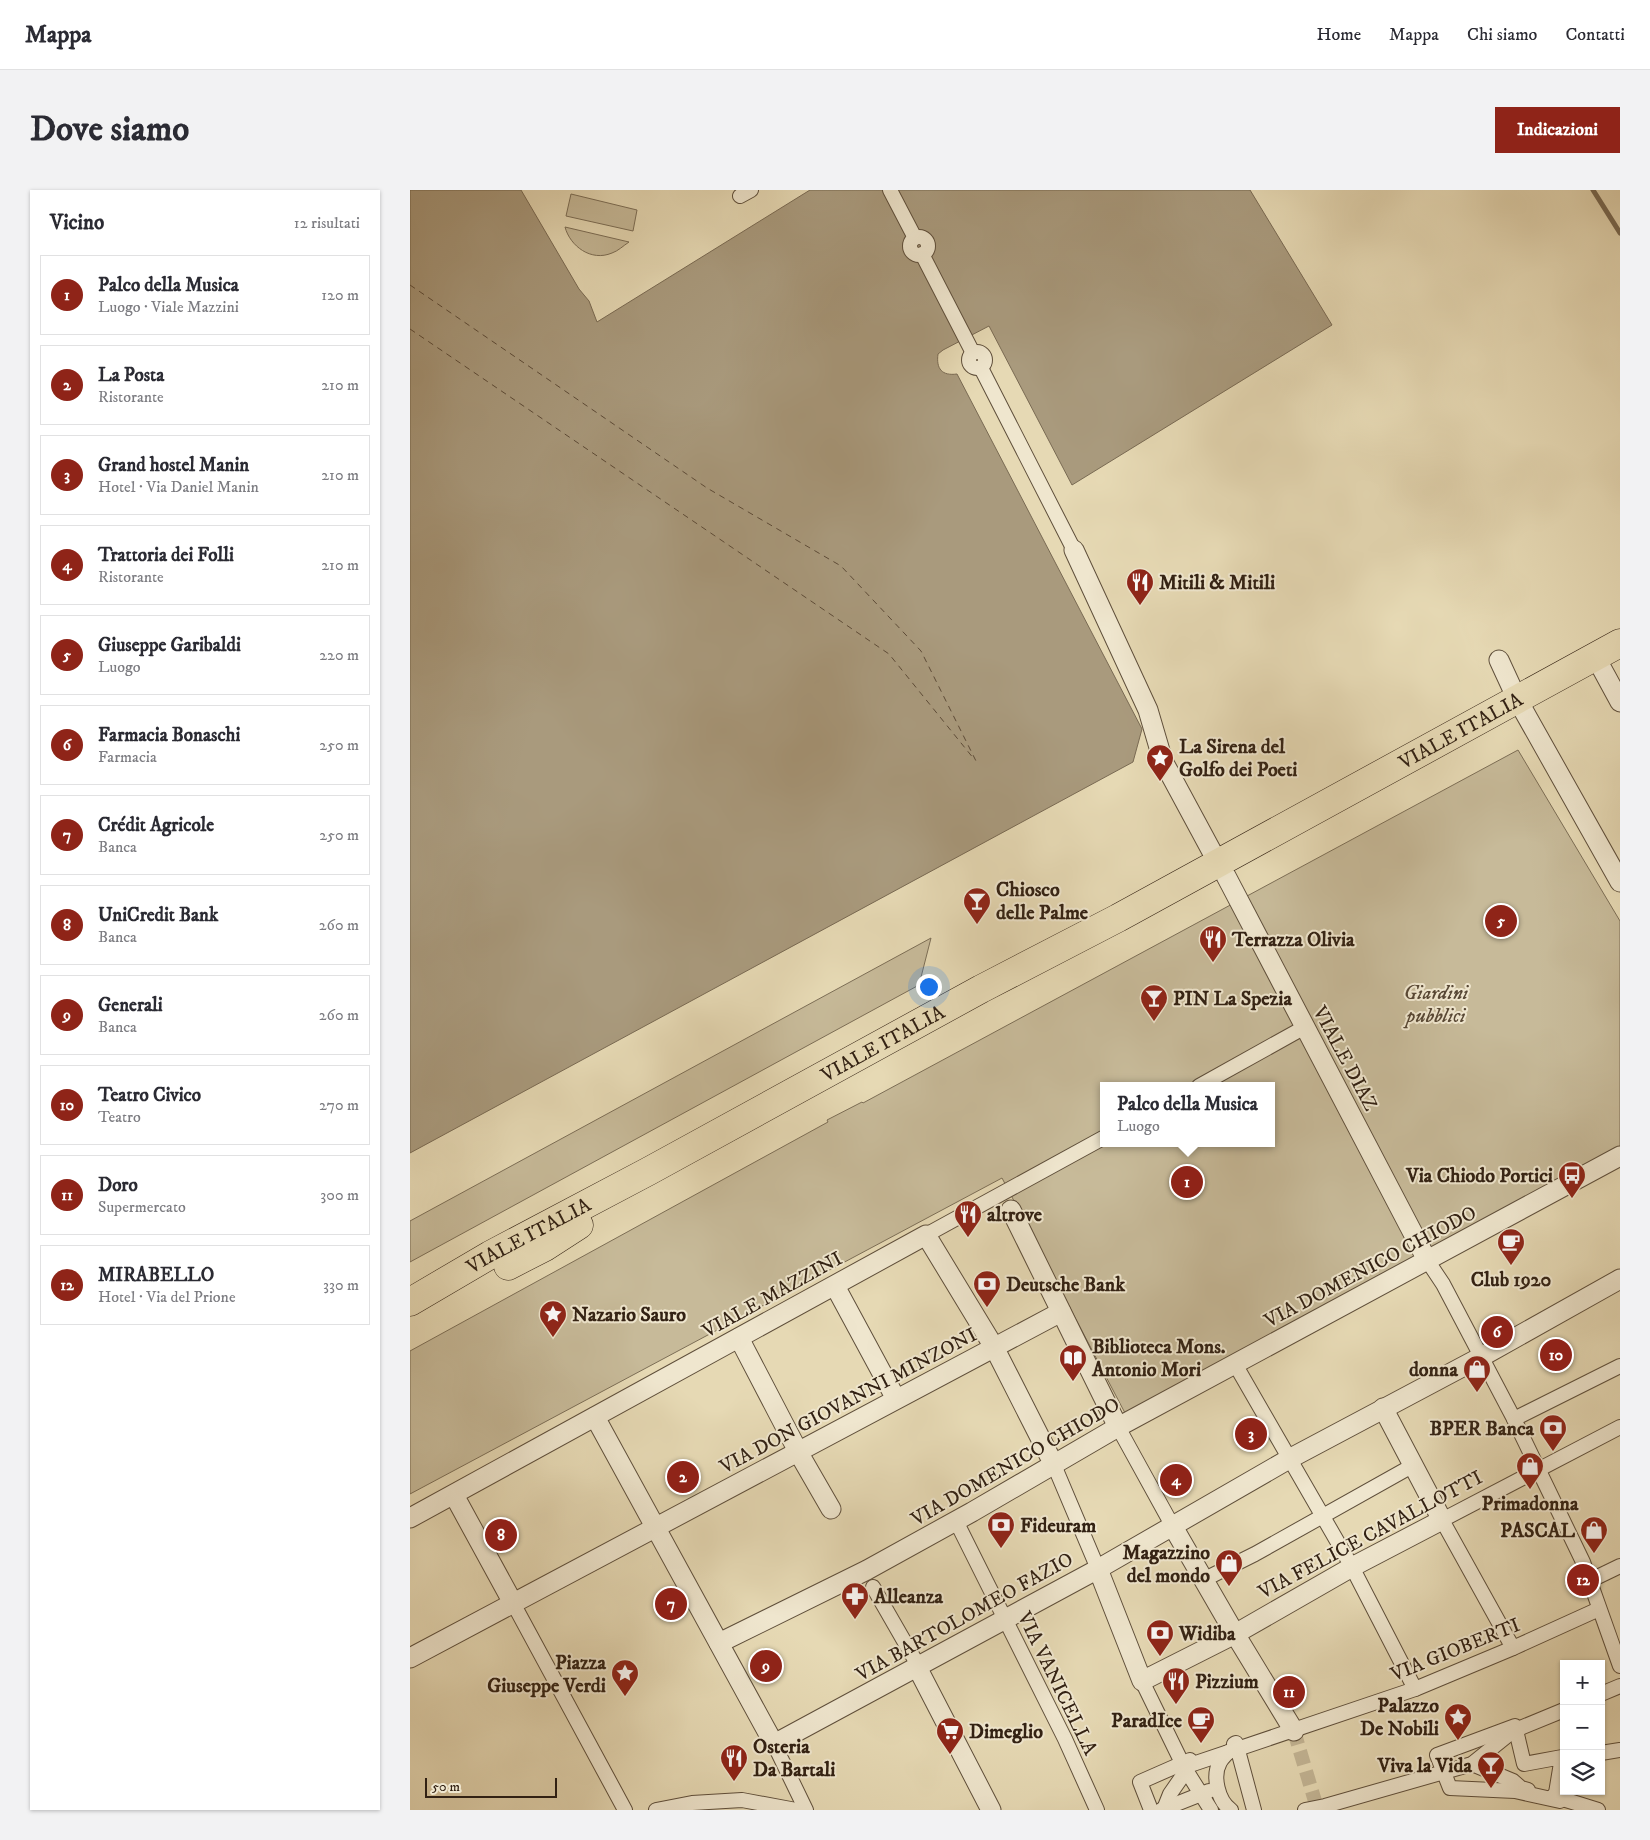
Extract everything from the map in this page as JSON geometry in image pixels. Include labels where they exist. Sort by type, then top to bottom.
[{"type":"main road","name":"VIALE ITALIA","points":[[410,1302],[490,1255],[650,1172],[981,989],[1118,918],[1142,922],[1222,869],[1288,842],[1301,818],[1620,642]]},
{"type":"street","points":[[890,190],[914,238],[910,244],[911,250],[916,254],[922,254],[973,352],[968,358],[970,365],[980,368],[1074,550]]},
{"type":"street","name":"VIALE DIAZ","points":[[1074,550],[1148,710],[1163,761],[1222,869],[1427,1260]]},
{"type":"street","points":[[1595,656],[1620,702]]},
{"type":"street","points":[[1500,660],[1517,699],[1617,872]]},
{"type":"street","points":[[1206,1082],[1305,1027]]},
{"type":"street","name":"VIALE MAZZINI","points":[[410,1518],[926,1236],[1007,1202],[1100,1140]]},
{"type":"street","name":"VIA DOMENICO CHIODO","points":[[719,1643],[867,1570],[1118,1427],[1620,1156]]},
{"type":"street","points":[[1007,1202],[1118,1427],[1235,1634],[1294,1731]]},
{"type":"street","points":[[926,1236],[994,1347],[1054,1465],[1098,1569],[1142,1681],[1184,1767],[1211,1810]]},
{"type":"street","points":[[1427,1260],[1443,1284],[1514,1419],[1583,1562],[1599,1609],[1617,1649],[1620,1666]]},
{"type":"street","name":"VIA BARTOLOMEO FAZIO","points":[[774,1744],[916,1664],[1098,1569],[1288,1459],[1620,1279]]},
{"type":"street","points":[[835,1286],[896,1400]]},
{"type":"street","name":"VIA DON GIOVANNI MINZONI","points":[[410,1658],[1061,1312]]},
{"type":"street","points":[[739,1338],[798,1452],[831,1509]]},
{"type":"street","points":[[1235,1364],[1288,1459],[1352,1567],[1415,1688]]},
{"type":"street","points":[[1514,1419],[1620,1366]]},
{"type":"street","points":[[1383,1408],[1412,1466],[1513,1648]]},
{"type":"street","points":[[595,1417],[774,1744],[806,1810]]},
{"type":"street","name":"VIA FELICE CAVALLOTTI","points":[[1142,1681],[1235,1634],[1352,1567],[1620,1427]]},
{"type":"street","points":[[1205,1579],[1255,1554],[1412,1466]]},
{"type":"street","points":[[454,1495],[625,1810]]},
{"type":"street","name":"VIA VANICELLA","points":[[956,1521],[1066,1739],[1097,1810]]},
{"type":"street","points":[[1589,1581],[1620,1566]]},
{"type":"street","points":[[873,1587],[916,1664],[991,1810]]},
{"type":"street","name":"VIA GIOBERTI","points":[[1233,1751],[1415,1688],[1513,1648],[1599,1609]]},
{"type":"street","points":[[1605,1692],[1620,1686]]},
{"type":"street","points":[[1305,1810],[1472,1764],[1516,1730],[1560,1712]]},
{"type":"street","points":[[1560,1757],[1524,1764],[1515,1726],[1437,1755],[1450,1788],[1514,1791],[1560,1801],[1561,1797]]},
{"type":"street","name":"VIA GIOBERTI","points":[[1184,1767],[1236,1743],[1233,1751]]},
{"type":"street","points":[[1605,1752],[1620,1750]]},
{"type":"street","points":[[1231,1810],[1223,1803],[1216,1777],[1219,1762],[1233,1751],[1254,1810]]},
{"type":"street","points":[[1513,1781],[1528,1764],[1560,1759]]},
{"type":"street","points":[[1472,1764],[1513,1781],[1521,1788],[1561,1797],[1598,1810]]},
{"type":"street","points":[[1161,1810],[1140,1782],[1184,1767]]},
{"type":"street","points":[[1161,1810],[1184,1767]]},
{"type":"street","points":[[1560,1774],[1556,1793],[1560,1794]]},
{"type":"street","points":[[1161,1810],[1218,1788]]},
{"type":"street","points":[[656,1810],[692,1803],[742,1800],[796,1810]]},
{"type":"green space","points":[[571,194],[637,210],[633,231],[566,216]]},
{"type":"green space","points":[[565,227],[629,242],[612,253],[604,255],[589,254],[577,246]]},
{"type":"green space","name":"Giardini pubblici","points":[[1518,750],[1620,921],[1620,1146],[1125,1413],[1002,1178],[410,1494],[410,1351],[862,1102]]},
{"type":"green space","points":[[931,938],[919,985],[410,1262],[410,1221]]},
{"type":"shaded area","points":[[410,190],[521,190],[579,289],[589,301],[597,322],[810,190],[1250,190],[1332,325],[1072,485],[989,326],[938,354],[938,364],[941,370],[947,374],[957,374],[1142,729],[1133,762],[410,1153]]},
{"type":"waterway","points":[[1593,190],[1620,233]]},
{"type":"ferry route","points":[[410,285],[707,488],[841,566],[921,651],[976,761]]},
{"type":"ferry route","points":[[410,329],[889,654],[974,759]]},
{"type":"tunnel","points":[[1294,1731],[1317,1808]]},
{"type":"place","name":"Mitili & Mitili","points":[[1140,606]]},
{"type":"place","name":"La Sirena del Golfo dei Poeti","points":[[1160,782]]},
{"type":"place","name":"Giuseppe Garibaldi","points":[[1501,921]]},
{"type":"place","name":"Chiosco delle Palme","points":[[977,925]]},
{"type":"place","name":"Terrazza Olivia","points":[[1213,963]]},
{"type":"place","name":"PIN La Spezia","points":[[1154,1022]]},
{"type":"place","name":"Palco della Musica","points":[[1187,1182]]},
{"type":"place","name":"Via Chiodo Portici","points":[[1572,1199]]},
{"type":"place","name":"altrove","points":[[968,1238]]},
{"type":"place","name":"Club 1920","points":[[1511,1266]]},
{"type":"place","name":"Deutsche Bank","points":[[987,1308]]},
{"type":"place","name":"Farmacia Bonaschi","points":[[1497,1332]]},
{"type":"place","name":"Nazario Sauro","points":[[553,1338]]},
{"type":"place","name":"Teatro Civico","points":[[1556,1355]]},
{"type":"place","name":"Biblioteca Mons. Antonio Mori","points":[[1073,1382]]},
{"type":"place","name":"donna","points":[[1477,1393]]},
{"type":"place","name":"Grand hostel Manin","points":[[1251,1434]]},
{"type":"place","name":"BPER Banca","points":[[1553,1452]]},
{"type":"place","name":"La Posta","points":[[683,1477]]},
{"type":"place","name":"Trattoria dei Folli","points":[[1176,1480]]},
{"type":"place","name":"Primadonna","points":[[1530,1490]]},
{"type":"place","name":"UniCredit Bank","points":[[501,1535]]},
{"type":"place","name":"Fideuram","points":[[1001,1549]]},
{"type":"place","name":"PASCAL","points":[[1594,1554]]},
{"type":"place","name":"MIRABELLO","points":[[1583,1580]]},
{"type":"place","name":"Magazzino del mondo","points":[[1229,1587]]},
{"type":"place","name":"Crédit Agricole","points":[[671,1604]]},
{"type":"place","name":"Alleanza","points":[[855,1620]]},
{"type":"place","name":"Widiba","points":[[1160,1657]]},
{"type":"place","name":"Generali","points":[[766,1666]]},
{"type":"place","name":"Doro","points":[[1289,1692]]},
{"type":"place","name":"Piazza Giuseppe Verdi","points":[[625,1697]]},
{"type":"place","name":"Pizzium","points":[[1176,1705]]},
{"type":"place","name":"Palazzo De Nobili","points":[[1458,1741]]},
{"type":"place","name":"ParadIce","points":[[1201,1744]]},
{"type":"place","name":"Dimeglio","points":[[950,1755]]},
{"type":"place","name":"Osteria Da Bartali","points":[[734,1782]]},
{"type":"place","name":"Viva la Vida","points":[[1491,1789]]}]
